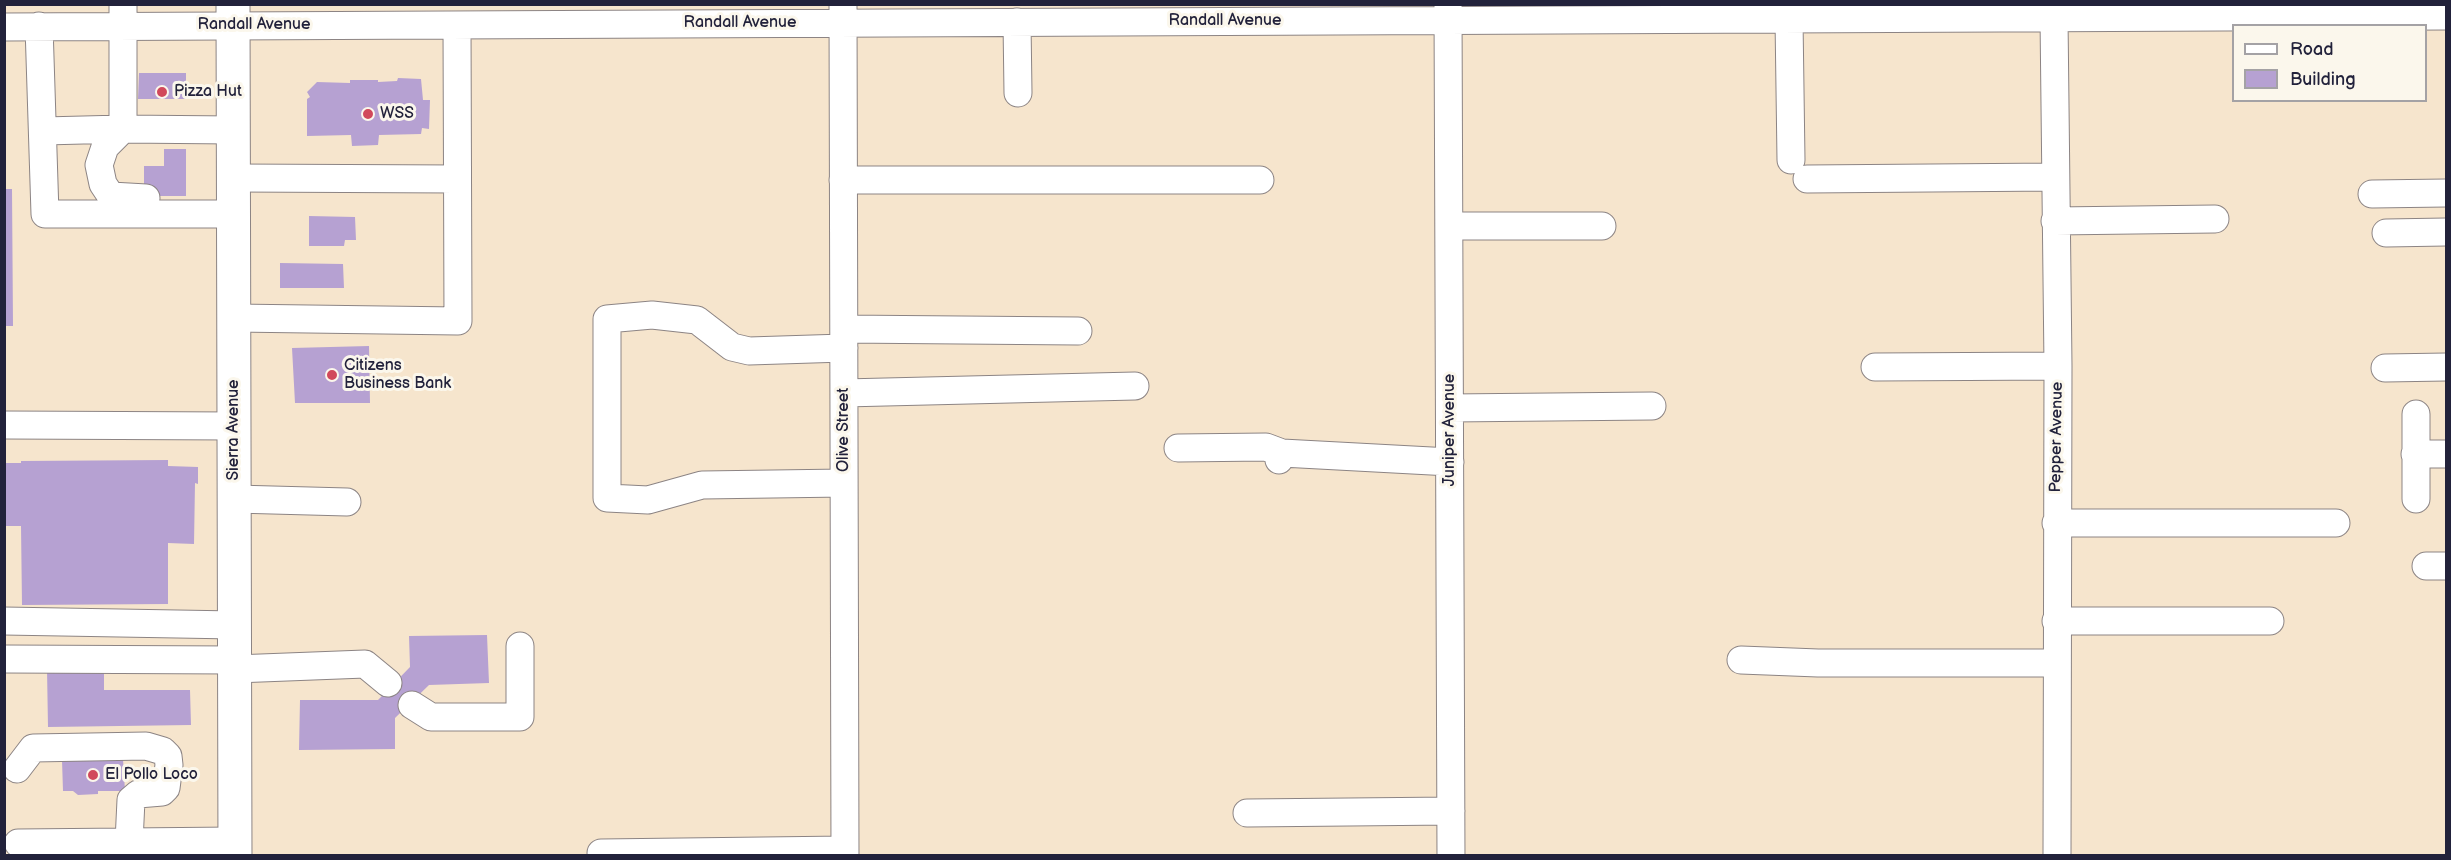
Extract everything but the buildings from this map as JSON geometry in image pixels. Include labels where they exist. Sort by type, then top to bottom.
[{"type":"main road","name":"Sierra Avenue","points":[[233,15],[235,848]]},
{"type":"street","name":"Randall Avenue","points":[[19,21],[89,15],[233,15],[457,25],[590,14],[843,14],[1017,22],[1069,13],[1448,12],[1789,19],[1892,11],[2434,12]]},
{"type":"street","name":"Juniper Avenue","points":[[1448,12],[1451,855]]},
{"type":"street","name":"Pepper Avenue","points":[[2057,855],[2058,366],[2055,177],[2063,13]]},
{"type":"street","name":"Olive Street","points":[[843,14],[844,853]]},
{"type":"street","points":[[124,15],[123,129],[105,147],[99,165],[103,184],[111,196],[130,198],[234,197]]},
{"type":"street","points":[[1789,19],[1799,169],[2055,177]]},
{"type":"street","points":[[19,21],[44,132],[45,214],[457,179]]},
{"type":"street","points":[[1017,22],[1018,93]]},
{"type":"street","points":[[234,318],[458,321],[457,25]]},
{"type":"street","points":[[44,132],[123,129],[234,130]]},
{"type":"street","points":[[843,180],[1260,180]]},
{"type":"street","points":[[2372,194],[2446,193]]},
{"type":"street","points":[[2055,221],[2215,219]]},
{"type":"street","points":[[1449,226],[1602,226]]},
{"type":"street","points":[[2385,233],[2446,232]]},
{"type":"street","points":[[844,483],[702,484],[648,500],[607,498],[607,319],[652,315],[697,320],[732,347],[749,351],[844,338],[1078,331]]},
{"type":"street","points":[[1875,367],[2058,366]]},
{"type":"street","points":[[2385,368],[2446,367]]},
{"type":"street","points":[[844,393],[1135,386]]},
{"type":"street","points":[[1450,408],[1652,406]]},
{"type":"street","points":[[2416,414],[2416,499]]},
{"type":"street","points":[[4,425],[234,426]]},
{"type":"street","points":[[1178,448],[1266,447],[1281,457],[1450,462]]},
{"type":"street","points":[[2415,454],[2446,454]]},
{"type":"street","points":[[234,499],[346,502]]},
{"type":"street","points":[[2056,523],[2336,523]]},
{"type":"street","points":[[4,621],[235,626]]},
{"type":"street","points":[[2056,621],[2270,621]]},
{"type":"street","points":[[412,705],[431,717],[520,717],[520,646]]},
{"type":"street","points":[[4,659],[235,665],[365,664],[388,683]]},
{"type":"street","points":[[1741,660],[1818,663],[2056,663]]},
{"type":"street","points":[[17,769],[33,748],[146,746],[163,751],[168,756],[170,765],[166,788],[162,792],[138,794],[131,800],[129,842]]},
{"type":"street","points":[[1247,813],[1451,811]]},
{"type":"street","points":[[18,843],[129,842],[235,848]]},
{"type":"street","points":[[601,853],[844,853]]},
{"type":"place","name":"Pizza Hut","points":[[162,92]]},
{"type":"place","name":"WSS","points":[[368,114]]},
{"type":"place","name":"Citizens Business Bank","points":[[332,375]]},
{"type":"place","name":"El Pollo Loco","points":[[93,775]]}]
